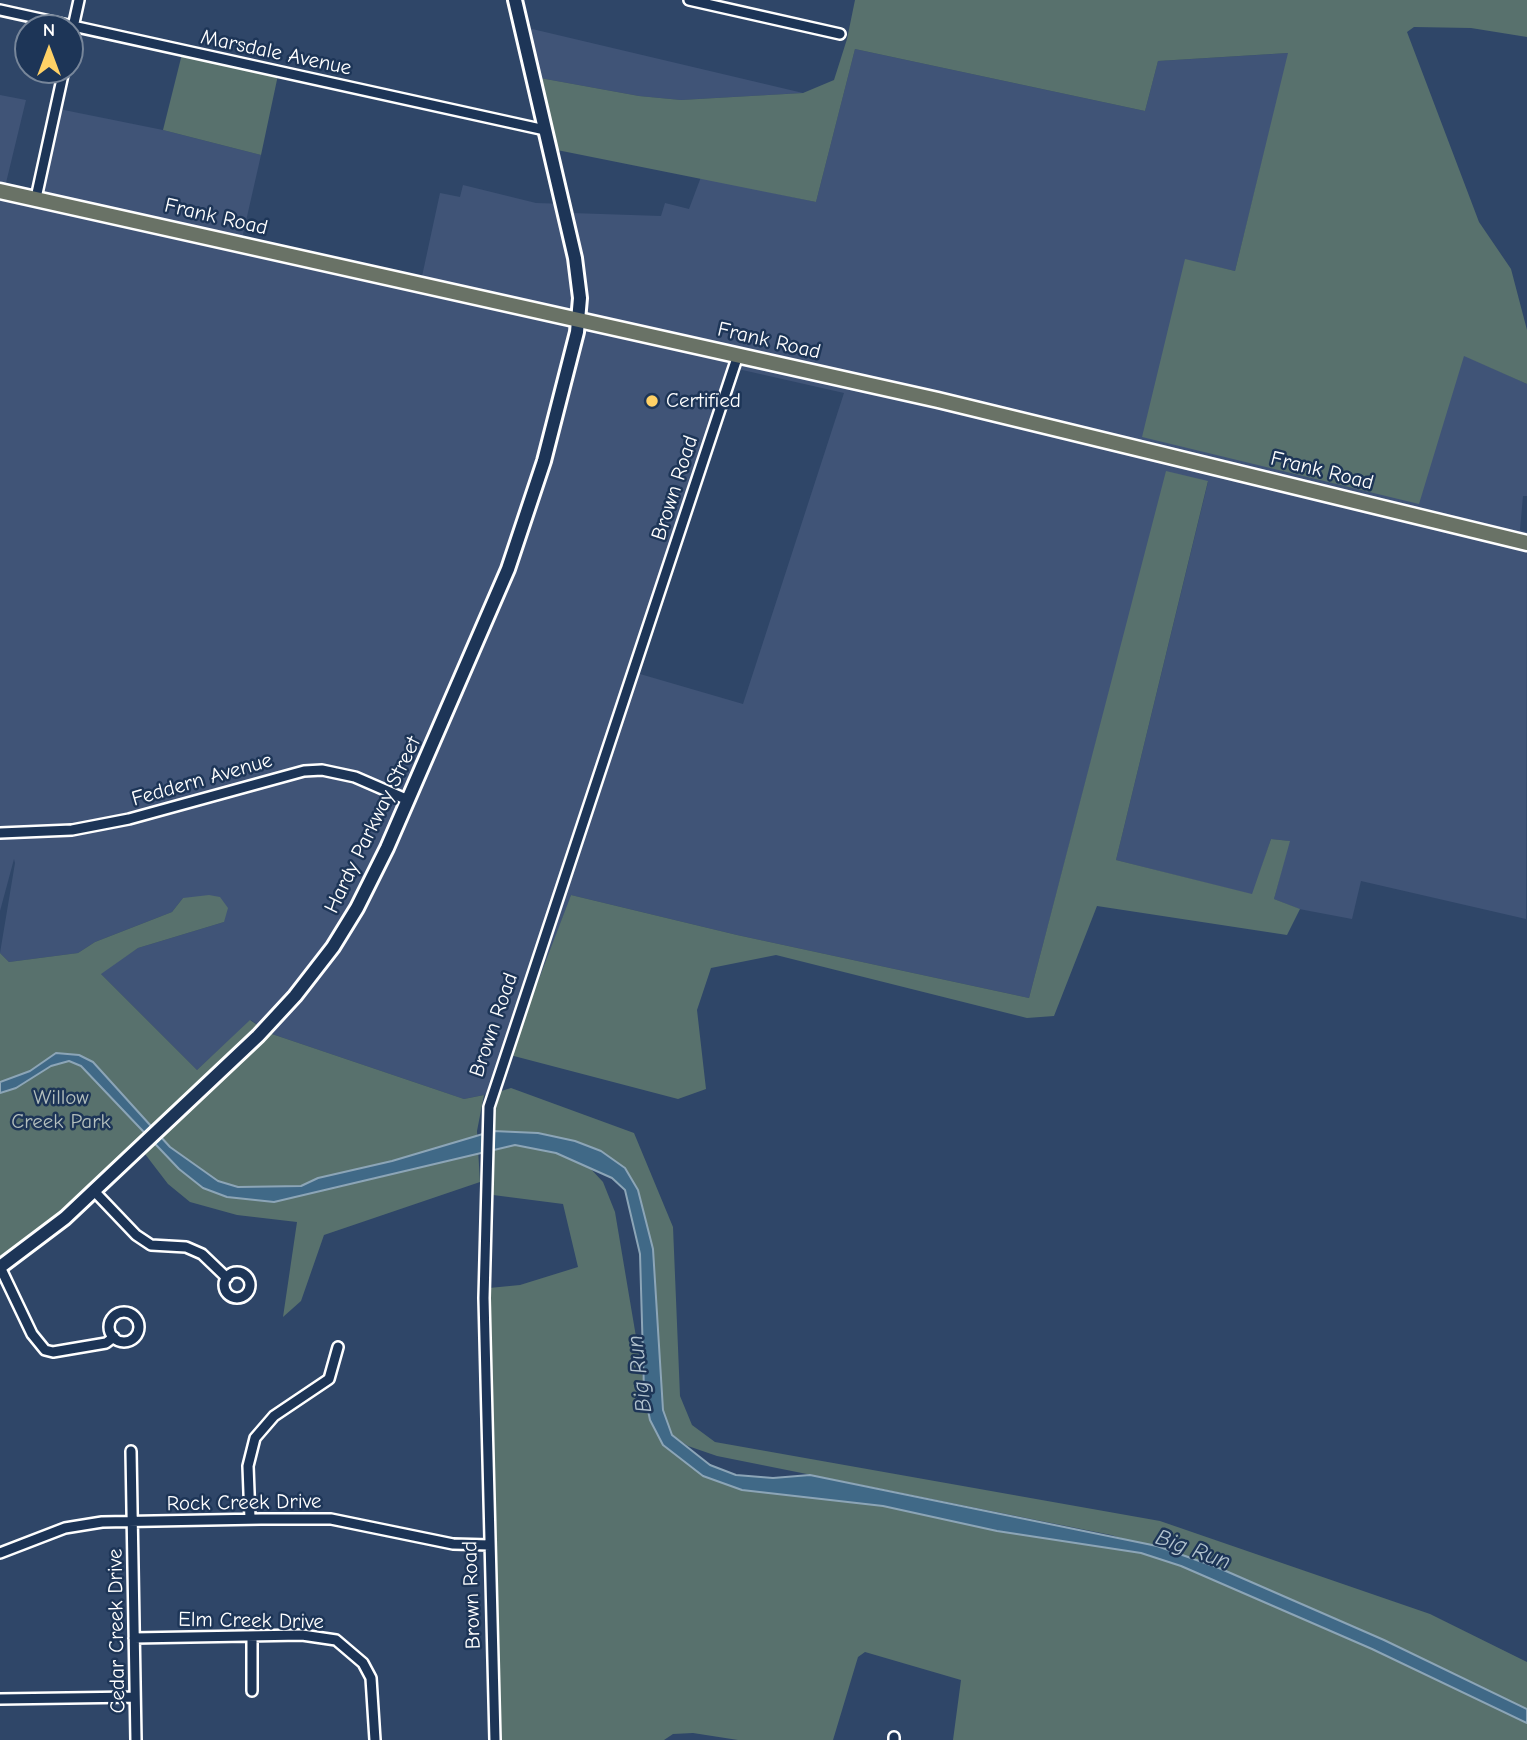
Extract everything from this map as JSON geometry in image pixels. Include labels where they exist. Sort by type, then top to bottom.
[{"type":"main road","points":[[515,0],[579,277],[579,319]]},
{"type":"main road","name":"Frank Road","points":[[0,191],[972,408],[1527,543]]},
{"type":"main road","name":"Hardy Parkway Street","points":[[0,1267],[34,1243],[94,1191],[258,1036],[315,972],[357,908],[479,641],[517,544],[544,461],[579,319]]},
{"type":"street","points":[[689,0],[840,34]]},
{"type":"street","name":"Marsdale Avenue","points":[[0,10],[18,14]]},
{"type":"street","name":"Marsdale Avenue","points":[[84,28],[545,130]]},
{"type":"street","points":[[36,198],[61,84]]},
{"type":"street","name":"Brown Road","points":[[495,1740],[484,1298],[486,1130],[499,1067],[606,760],[738,355]]},
{"type":"street","name":"Feddern Avenue","points":[[0,834],[72,830],[130,819],[304,771],[322,770],[355,777],[408,800]]},
{"type":"street","points":[[94,1191],[136,1235],[151,1245],[186,1247],[202,1254],[227,1278]]},
{"type":"street","points":[[0,1267],[32,1334],[45,1350],[53,1352],[106,1343],[114,1337]]},
{"type":"street","points":[[250,1519],[248,1466],[255,1438],[274,1416],[329,1379],[338,1347]]},
{"type":"street","name":"Cedar Creek Drive","points":[[131,1451],[136,1740]]},
{"type":"street","name":"Rock Creek Drive","points":[[0,1552],[65,1528],[102,1522],[250,1519],[331,1519],[453,1544],[490,1545]]},
{"type":"street","points":[[252,1636],[252,1691]]},
{"type":"street","name":"Elm Creek Drive","points":[[134,1638],[319,1636],[337,1640],[363,1663],[371,1678],[375,1740]]},
{"type":"street","points":[[0,1699],[135,1697]]},
{"type":"shaded area","points":[[528,28],[803,93],[681,100],[639,96],[540,78]]},
{"type":"shaded area","points":[[855,49],[1145,111],[1158,61],[1289,53],[1235,271],[1185,260],[1464,355],[1527,384],[1527,496],[1523,496],[1520,530],[1527,532],[1526,919],[1361,881],[1352,919],[1299,909],[1274,899],[1289,841],[1271,839],[1253,895],[1116,860],[1208,482],[1167,472],[1029,998],[737,935],[571,895],[498,1092],[464,1099],[269,1033],[251,1020],[197,1070],[100,973],[138,948],[224,922],[183,898],[172,912],[95,942],[78,953],[9,962],[0,953],[15,863],[14,859],[0,911],[0,95],[26,100],[5,187],[34,194],[54,108],[163,130],[261,155],[241,243],[421,281],[440,193],[460,197],[463,185],[536,203],[567,204],[571,213],[661,216],[665,203],[689,209],[701,177],[816,202]],"holes":[[[738,369],[844,393],[743,704],[640,674]]]},
{"type":"shaded area","points":[[56,1053],[79,1055],[93,1062],[170,1147],[218,1181],[238,1187],[301,1186],[318,1178],[392,1161],[493,1131],[538,1133],[575,1141],[601,1151],[625,1168],[638,1190],[653,1249],[663,1410],[672,1435],[710,1465],[736,1475],[773,1478],[810,1475],[1157,1546],[1219,1568],[1384,1640],[1527,1709],[1527,1723],[1372,1649],[1181,1566],[1141,1553],[997,1531],[883,1506],[742,1490],[703,1476],[663,1445],[650,1420],[644,1391],[640,1254],[625,1190],[612,1178],[556,1153],[515,1145],[274,1202],[227,1197],[203,1188],[179,1169],[81,1066],[69,1061],[51,1066],[16,1088],[0,1093],[0,1082],[30,1071]]},
{"type":"green space","points":[[855,0],[1527,0],[1527,37],[1471,28],[1414,27],[1407,32],[1479,222],[1511,269],[1527,330],[1527,384],[1464,356],[1419,504],[1142,437],[1185,259],[1235,271],[1288,53],[1158,61],[1145,111],[855,49],[816,202],[557,150],[540,78],[639,96],[681,100],[803,93],[834,80],[847,39]]},
{"type":"green space","points":[[182,54],[278,75],[261,155],[163,130]]},
{"type":"green space","points":[[1166,471],[1208,481],[1116,860],[1252,894],[1271,839],[1290,841],[1274,899],[1300,909],[1287,935],[1097,906],[1054,1016],[1027,1018],[776,955],[711,968],[697,1010],[706,1089],[678,1099],[510,1055],[571,895],[737,935],[1029,998]]},
{"type":"green space","name":"Willow Creek Park","points":[[209,895],[220,897],[228,908],[224,922],[138,948],[101,974],[197,1070],[250,1020],[259,1026],[49,1221],[0,1258],[0,953],[9,962],[78,953],[95,942],[172,912],[183,898]]},
{"type":"green space","points":[[269,1033],[464,1099],[484,1095],[477,1131],[480,1182],[324,1235],[301,1301],[283,1317],[297,1222],[237,1215],[190,1202],[168,1184],[145,1154]]},
{"type":"green space","points":[[511,1088],[634,1133],[673,1227],[680,1396],[692,1425],[715,1442],[1160,1521],[1430,1614],[1527,1662],[1527,1709],[1384,1640],[1219,1568],[1111,1535],[717,1456],[688,1446],[672,1435],[663,1410],[653,1249],[638,1190],[575,1141],[538,1133],[493,1131],[498,1092]]},
{"type":"green space","points":[[515,1145],[556,1152],[589,1167],[603,1182],[615,1212],[650,1420],[703,1476],[883,1506],[997,1531],[1141,1553],[1181,1566],[1372,1649],[1527,1723],[1527,1740],[953,1740],[961,1680],[865,1652],[858,1657],[833,1740],[738,1740],[693,1733],[673,1734],[664,1740],[499,1740],[489,1288],[520,1285],[578,1267],[563,1204],[493,1195],[493,1148]]},
{"type":"place","name":"Certified","points":[[652,401]]},
{"type":"water label","name":"Big Run","points":[[640,1374]]},
{"type":"water label","name":"Big Run","points":[[1193,1550]]}]
